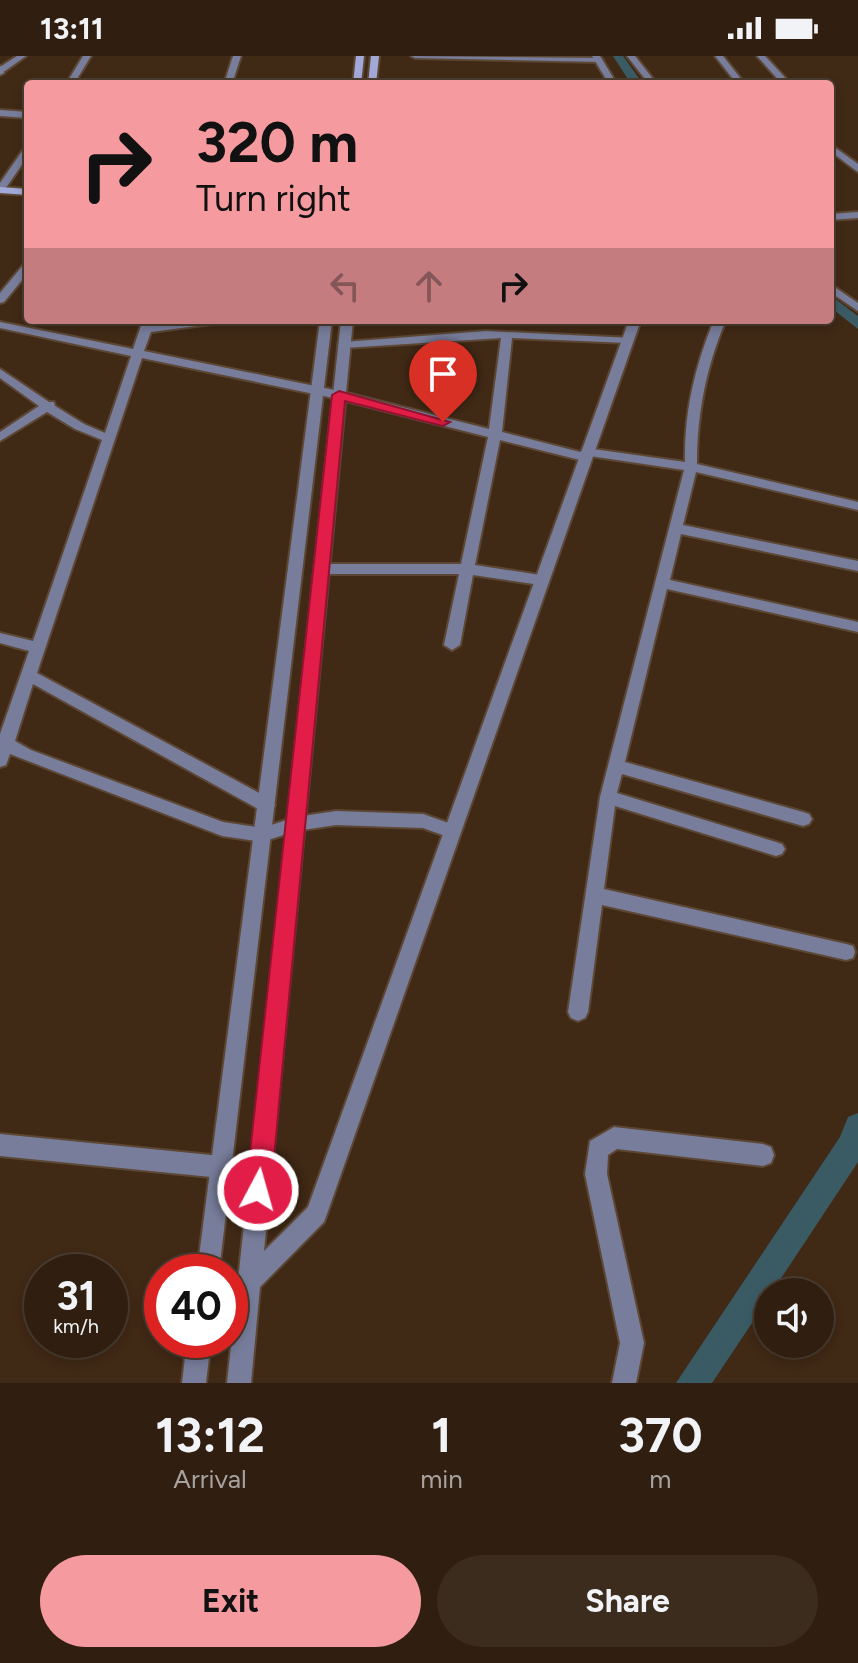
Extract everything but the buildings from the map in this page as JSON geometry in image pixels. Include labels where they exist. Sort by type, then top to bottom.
[{"type":"main road","points":[[357,80],[360,56]]},
{"type":"main road","points":[[372,80],[375,56]]},
{"type":"main road","points":[[0,190],[24,192]]},
{"type":"street","points":[[1,70],[22,56]]},
{"type":"street","points":[[72,80],[87,56]]},
{"type":"street","points":[[229,80],[237,56]]},
{"type":"street","points":[[415,56],[597,58],[611,80]]},
{"type":"street","points":[[631,56],[650,80]]},
{"type":"street","points":[[719,56],[738,80]]},
{"type":"street","points":[[761,56],[783,80]]},
{"type":"street","points":[[0,113],[24,115]]},
{"type":"street","points":[[834,150],[858,169]]},
{"type":"street","points":[[0,190],[24,155]]},
{"type":"street","points":[[834,217],[858,215]]},
{"type":"street","points":[[0,300],[24,271]]},
{"type":"street","points":[[834,290],[858,308]]},
{"type":"street","points":[[210,1254],[325,324]]},
{"type":"street","points":[[239,1383],[347,324]]},
{"type":"street","points":[[249,1282],[316,1214],[634,324]]},
{"type":"street","points":[[578,1012],[608,797],[691,467],[690,434],[706,351],[718,324]]},
{"type":"street","points":[[0,325],[136,356],[339,395],[585,455],[691,467],[858,506]]},
{"type":"street","points":[[0,760],[3,741],[29,675],[147,325]]},
{"type":"street","points":[[344,345],[507,334],[628,340]]},
{"type":"street","points":[[452,645],[495,435],[507,334]]},
{"type":"street","points":[[0,373],[50,405],[76,428],[109,438]]},
{"type":"street","points":[[0,437],[50,405]]},
{"type":"street","points":[[676,528],[858,566]]},
{"type":"street","points":[[321,569],[467,569],[540,580]]},
{"type":"street","points":[[662,583],[858,627]]},
{"type":"street","points":[[0,638],[38,648]]},
{"type":"street","points":[[29,675],[266,805]]},
{"type":"street","points":[[3,741],[25,755],[222,829],[262,835],[296,824],[336,818],[423,821],[451,831]]},
{"type":"street","points":[[616,766],[803,819]]},
{"type":"street","points":[[608,797],[776,849]]},
{"type":"street","points":[[594,895],[846,952]]},
{"type":"street","points":[[624,1383],[632,1343],[596,1174],[598,1149],[614,1138],[763,1155]]},
{"type":"street","points":[[0,1145],[221,1167]]},
{"type":"street","points":[[194,1383],[197,1358]]},
{"type":"waterway","points":[[618,56],[634,80]]},
{"type":"waterway","points":[[834,303],[858,324]]},
{"type":"waterway","points":[[693,1383],[852,1145],[858,1127]]},
{"type":"route","points":[[258,1190],[339,395],[443,422]]}]
